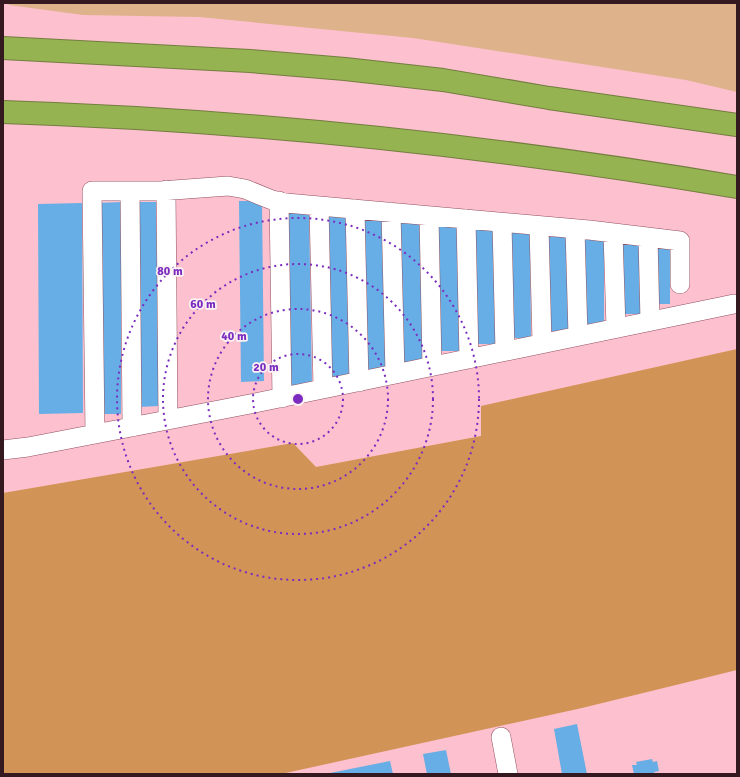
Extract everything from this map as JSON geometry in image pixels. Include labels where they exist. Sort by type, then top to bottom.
[{"type":"highway","points":[[3,48],[242,61],[345,69],[443,80],[549,98],[737,125]]},
{"type":"highway","points":[[3,112],[226,125],[406,140],[583,162],[737,187]]},
{"type":"lane","points":[[95,434],[92,191],[130,192],[228,186],[245,189],[279,201],[319,206],[575,229],[680,241],[680,284]]},
{"type":"lane","points":[[166,190],[168,420]]},
{"type":"lane","points":[[130,192],[132,427]]},
{"type":"lane","points":[[279,201],[282,398]]},
{"type":"lane","points":[[319,206],[323,389]]},
{"type":"lane","points":[[355,209],[359,382]]},
{"type":"lane","points":[[391,212],[395,374]]},
{"type":"lane","points":[[428,216],[432,366]]},
{"type":"lane","points":[[466,219],[470,359]]},
{"type":"lane","points":[[502,223],[505,351]]},
{"type":"lane","points":[[540,226],[542,344]]},
{"type":"lane","points":[[575,229],[578,336]]},
{"type":"lane","points":[[613,233],[616,328]]},
{"type":"lane","points":[[648,237],[650,321]]},
{"type":"lane","points":[[3,450],[282,398],[734,304]]},
{"type":"lane","points":[[500,738],[508,774]]},
{"type":"shaded area","points":[[8,3],[737,3],[737,92],[686,80],[413,38],[199,17],[83,15],[9,5]]},
{"type":"shaded area","points":[[737,349],[737,670],[582,708],[281,774],[3,774],[3,493],[293,443],[316,467],[481,436],[481,406]]},
{"type":"building","points":[[239,201],[262,201],[264,381],[241,382]]},
{"type":"building","points":[[121,202],[121,414],[99,414],[98,203]]},
{"type":"building","points":[[135,202],[156,202],[159,406],[138,407]]},
{"type":"building","points":[[82,203],[83,413],[39,414],[38,204]]},
{"type":"building","points":[[288,212],[309,213],[312,385],[289,385]]},
{"type":"building","points":[[347,213],[349,381],[327,381],[325,214]]},
{"type":"building","points":[[384,218],[386,372],[363,372],[362,219]]},
{"type":"building","points":[[399,221],[422,221],[423,367],[400,367]]},
{"type":"building","points":[[436,227],[458,227],[459,351],[437,351]]},
{"type":"building","points":[[473,229],[495,229],[495,344],[473,344]]},
{"type":"building","points":[[509,233],[530,233],[531,338],[509,338]]},
{"type":"building","points":[[568,236],[568,331],[546,331],[546,237]]},
{"type":"building","points":[[582,239],[604,239],[604,324],[582,324]]},
{"type":"building","points":[[640,244],[642,314],[620,314],[618,245]]},
{"type":"building","points":[[670,248],[670,304],[655,304],[655,249]]},
{"type":"building","points":[[577,724],[587,774],[562,774],[554,729]]},
{"type":"building","points":[[446,750],[451,774],[427,774],[423,754]]},
{"type":"building","points":[[652,759],[653,762],[657,761],[659,771],[654,772],[655,774],[634,774],[632,765],[637,765],[636,762]]},
{"type":"building","points":[[390,761],[393,774],[330,774],[330,773]]}]
